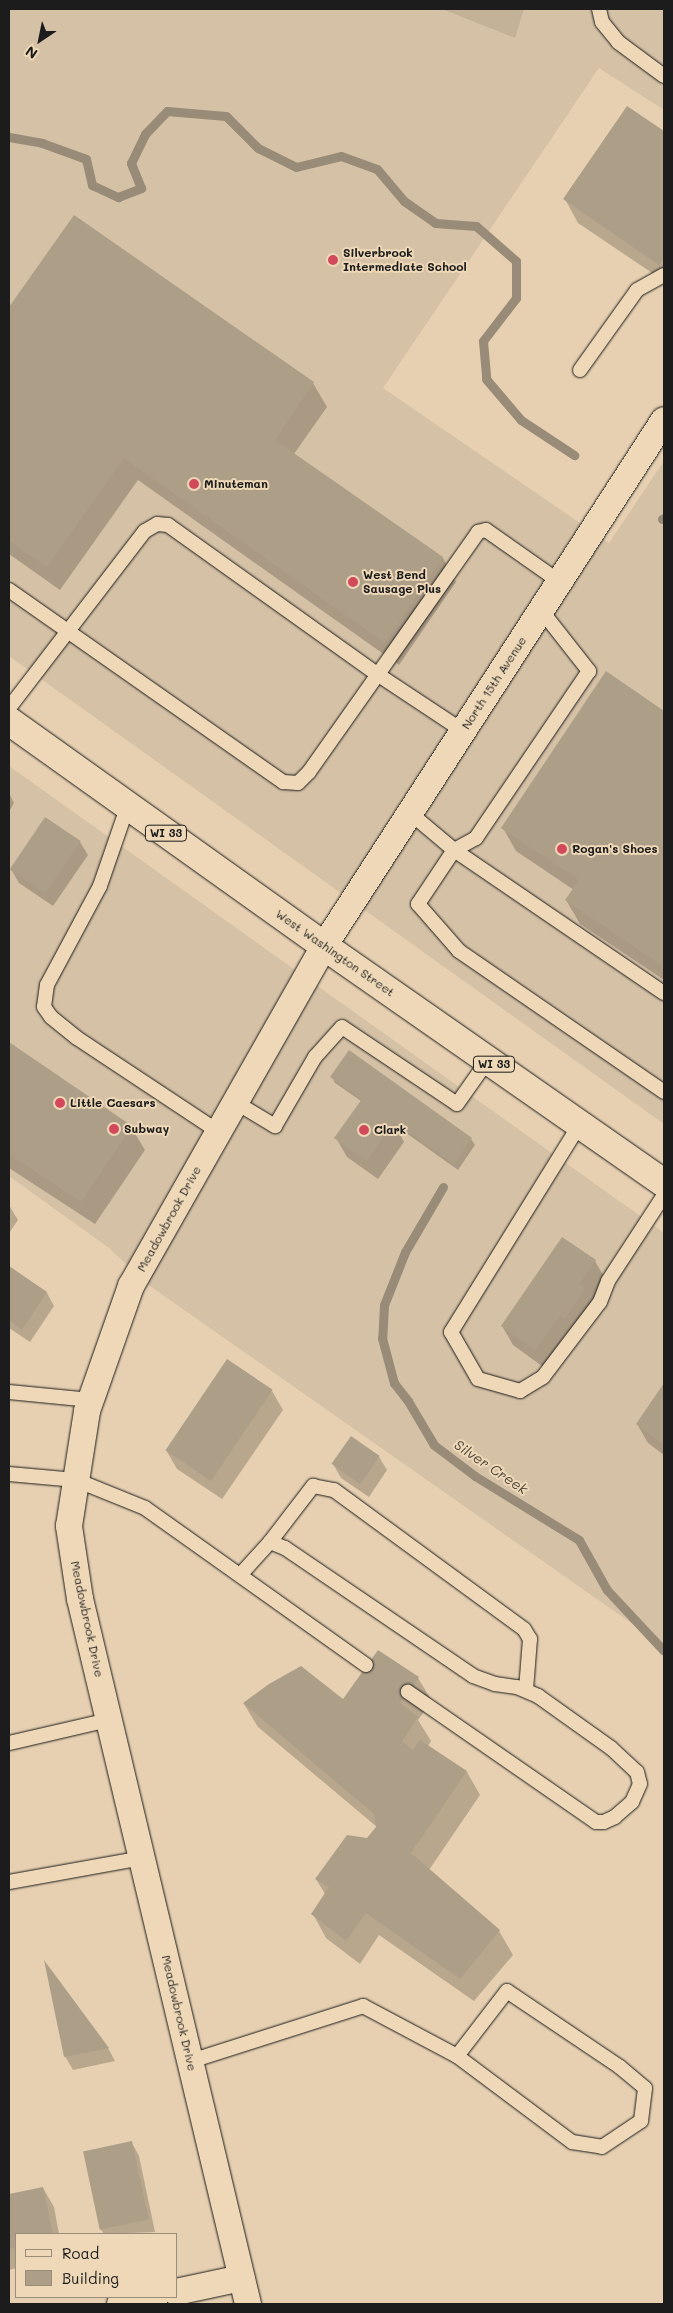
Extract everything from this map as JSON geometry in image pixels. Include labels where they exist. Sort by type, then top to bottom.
[{"type":"main road","name":"West Washington Street","points":[[9,721],[324,946],[662,1180]]},
{"type":"street","name":"North 15th Avenue","points":[[324,946],[664,420]]},
{"type":"street","name":"Meadowbrook Drive","points":[[248,2304],[80,1599],[69,1526],[87,1411],[131,1286],[324,946]]},
{"type":"street","points":[[178,2292],[242,2278]]},
{"type":"street","points":[[120,2304],[150,2298]]},
{"type":"lane","points":[[599,9],[602,22],[618,42],[664,76]]},
{"type":"lane","points":[[580,370],[637,290],[664,275]]},
{"type":"lane","points":[[9,708],[145,531],[158,524],[168,525],[377,674],[463,731]]},
{"type":"lane","points":[[9,590],[283,782],[298,783],[309,772],[478,532],[486,530],[560,582]]},
{"type":"lane","points":[[541,610],[589,671],[476,838],[454,850],[418,904],[459,951],[664,1092]]},
{"type":"lane","points":[[128,805],[100,886],[47,985],[44,1007],[51,1016],[77,1038],[218,1132]]},
{"type":"lane","points":[[410,813],[454,850],[664,993]]},
{"type":"lane","points":[[235,1102],[275,1126],[315,1057],[342,1027],[456,1104],[488,1060]]},
{"type":"lane","points":[[580,1124],[451,1332],[478,1379],[520,1391],[543,1378],[600,1302],[608,1282],[662,1180]]},
{"type":"lane","points":[[9,1392],[91,1400]]},
{"type":"lane","points":[[9,1474],[76,1480],[145,1508],[241,1574],[366,1665]]},
{"type":"lane","points":[[241,1574],[270,1542],[313,1486],[334,1490],[524,1629],[530,1639],[530,1660],[526,1690]]},
{"type":"lane","points":[[270,1542],[285,1548],[473,1676],[495,1684],[517,1687],[538,1696],[610,1748],[637,1772],[640,1784],[632,1802],[615,1817],[604,1822],[596,1822],[408,1692]]},
{"type":"lane","points":[[9,1743],[109,1720]]},
{"type":"lane","points":[[9,1882],[142,1858]]},
{"type":"lane","points":[[190,2061],[363,2006],[457,2056],[572,2142],[602,2147],[641,2121],[645,2088],[620,2066],[507,1991],[457,2056]]},
{"type":"shaded area","points":[[9,9],[664,9],[664,110],[599,68],[383,388],[609,543],[664,461],[664,1124],[9,656]]},
{"type":"shaded area","points":[[442,9],[524,9],[515,38]]},
{"type":"shaded area","points":[[9,766],[664,1233],[664,1646],[150,1286],[109,1248],[9,1176]]},
{"type":"building","points":[[627,106],[664,131],[664,257],[659,265],[563,199]]},
{"type":"building","points":[[74,215],[314,382],[275,440],[443,557],[385,643],[124,458],[47,567],[9,541],[9,307]]},
{"type":"building","points":[[606,671],[664,711],[664,967],[565,900],[579,880],[501,828]]},
{"type":"building","points":[[45,817],[81,841],[45,893],[10,869]]},
{"type":"building","points":[[9,1042],[132,1126],[81,1202],[9,1154]]},
{"type":"building","name":"Clark","points":[[349,1050],[472,1138],[454,1164],[394,1122],[367,1161],[334,1138],[362,1099],[330,1077]]},
{"type":"building","points":[[562,1237],[596,1260],[579,1284],[585,1289],[565,1319],[560,1316],[535,1350],[501,1326]]},
{"type":"building","points":[[9,1266],[47,1292],[22,1330],[9,1320]]},
{"type":"building","points":[[227,1359],[273,1390],[211,1481],[165,1450]]},
{"type":"building","points":[[664,1383],[664,1445],[636,1424]]},
{"type":"building","points":[[351,1436],[380,1456],[360,1484],[331,1464]]},
{"type":"building","points":[[378,1650],[419,1677],[400,1703],[418,1717],[402,1741],[413,1750],[420,1740],[467,1771],[411,1853],[500,1930],[460,1979],[366,1913],[346,1941],[311,1914],[329,1887],[315,1879],[347,1835],[367,1838],[376,1827],[374,1814],[243,1703],[269,1684],[301,1666],[343,1699]]},
{"type":"building","points":[[44,1960],[109,2048],[64,2057]]},
{"type":"building","points":[[132,2141],[149,2219],[100,2230],[83,2151]]},
{"type":"building","points":[[43,2187],[53,2233],[15,2233],[15,2247],[9,2249],[9,2194]]},
{"type":"waterway","name":"Silver Creek","points":[[9,137],[42,143],[86,159],[92,185],[118,197],[141,188],[131,163],[145,134],[167,111],[226,116],[258,148],[296,167],[341,156],[377,169],[404,201],[435,223],[476,226],[516,261],[516,298],[483,341],[486,379],[521,420],[574,455]]},
{"type":"waterway","name":"Silver Creek","points":[[443,1187],[405,1252],[384,1305],[382,1338],[394,1383],[408,1401],[434,1445],[475,1476],[579,1540],[607,1590],[664,1651]]},
{"type":"place","name":"Silverbrook Intermediate School","points":[[333,260]]},
{"type":"place","name":"Minuteman","points":[[194,484]]},
{"type":"place","name":"West Bend Sausage Plus","points":[[353,582]]},
{"type":"place","name":"Rogan's Shoes","points":[[562,849]]},
{"type":"place","name":"Little Caesars","points":[[60,1103]]},
{"type":"place","name":"Subway","points":[[114,1129]]},
{"type":"place","name":"Clark","points":[[364,1130]]}]
